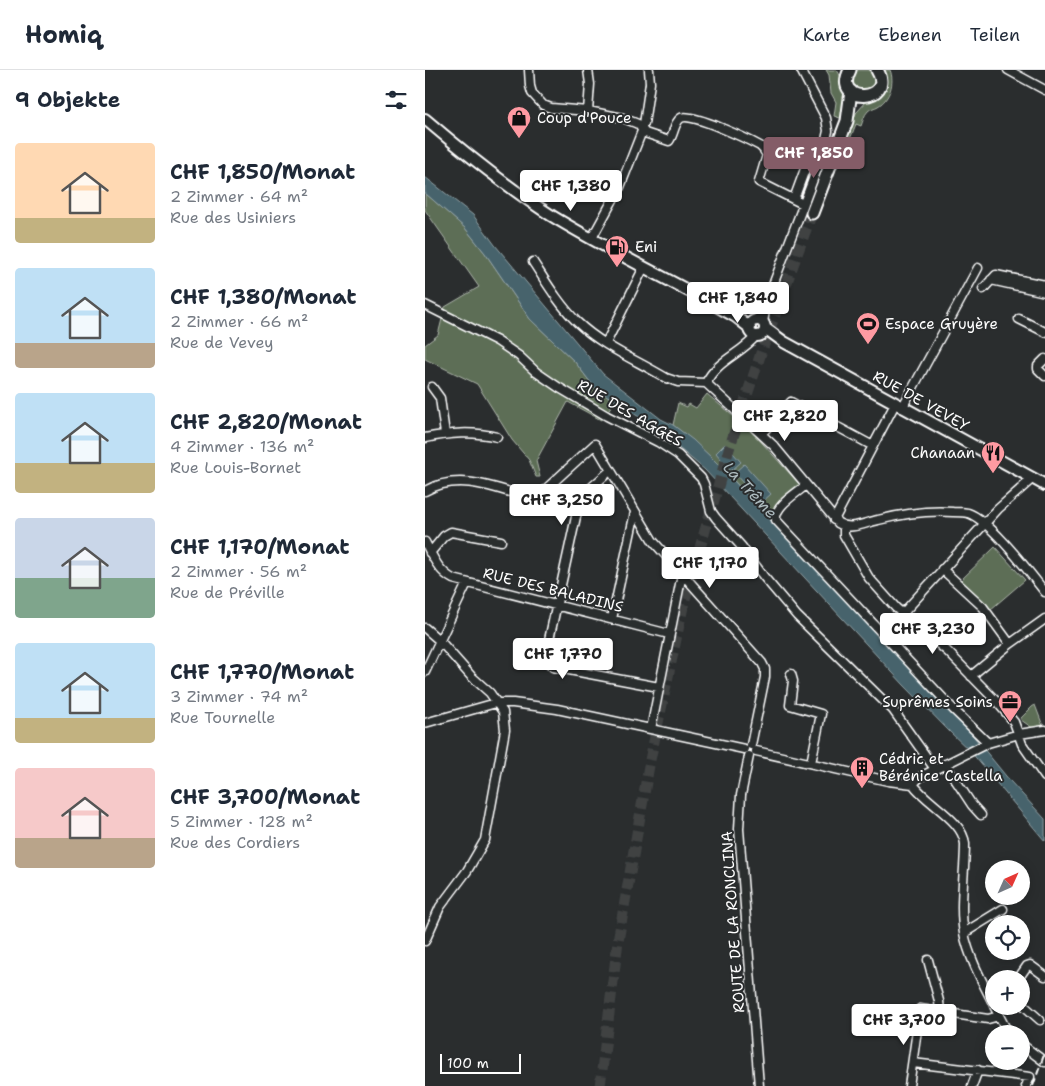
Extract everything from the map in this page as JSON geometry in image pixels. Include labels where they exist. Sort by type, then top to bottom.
[{"type":"highway","points":[[846,72],[851,91],[863,96],[872,94],[879,86],[880,76],[877,70]]},
{"type":"highway","points":[[847,121],[851,91]]},
{"type":"highway","points":[[812,213],[847,121],[863,96]]},
{"type":"main road","name":"RUE DE VEVEY","points":[[425,119],[507,186],[553,216],[1045,485]]},
{"type":"street","points":[[529,70],[532,94],[543,105],[551,108],[589,111],[623,118],[669,141],[678,121],[682,117],[687,116],[743,138],[765,150],[767,155],[759,182],[803,204]]},
{"type":"street","points":[[588,70],[590,84],[589,111]]},
{"type":"street","points":[[592,238],[620,187],[644,124],[650,83],[649,70]]},
{"type":"street","points":[[705,383],[717,367],[758,328],[823,153],[828,131],[824,113],[801,70]]},
{"type":"street","points":[[1008,70],[1045,90]]},
{"type":"street","points":[[794,200],[812,150]]},
{"type":"street","points":[[533,262],[558,300],[576,321],[595,337],[666,378],[678,382],[705,383],[762,433],[834,520],[844,527],[921,512],[968,513],[985,523],[1045,592]]},
{"type":"street","points":[[606,343],[644,266]]},
{"type":"street","points":[[834,520],[873,446],[899,406],[978,268]]},
{"type":"street","points":[[983,289],[996,275],[1045,292]]},
{"type":"street","points":[[1013,281],[1045,285]]},
{"type":"street","name":"RUE DES AGGES","points":[[425,305],[497,341],[558,387],[678,455],[701,478],[715,518],[742,547],[797,616],[893,710],[935,769]]},
{"type":"street","points":[[1019,319],[1045,332]]},
{"type":"street","points":[[1045,359],[1038,369],[1045,376]]},
{"type":"street","points":[[433,387],[440,398],[445,434]]},
{"type":"street","points":[[762,433],[791,402],[873,446]]},
{"type":"street","points":[[425,438],[445,434],[473,433],[497,437]]},
{"type":"street","points":[[547,488],[595,444],[653,541],[682,574],[651,729]]},
{"type":"street","points":[[611,470],[584,494],[579,503],[545,658],[553,666],[659,687]]},
{"type":"street","points":[[883,635],[998,509],[1033,478]]},
{"type":"street","points":[[425,491],[442,483],[457,481],[478,483],[523,496]]},
{"type":"street","points":[[806,485],[779,508],[775,516],[776,520],[987,744]]},
{"type":"street","points":[[612,619],[635,512]]},
{"type":"street","points":[[844,527],[844,535],[869,578],[885,597],[947,651],[1014,722],[1022,744],[1045,777]]},
{"type":"street","points":[[430,552],[444,536],[451,532],[501,541]]},
{"type":"street","points":[[425,542],[440,570],[445,575],[467,583]]},
{"type":"street","points":[[942,569],[983,607],[1010,644]]},
{"type":"street","name":"ROUTE DE LA RONCLINA","points":[[682,574],[762,663],[765,669],[741,795],[739,829],[759,1086]]},
{"type":"street","name":"RUE DES BALADINS","points":[[425,672],[467,583],[669,634]]},
{"type":"street","points":[[971,676],[1010,644],[1045,620]]},
{"type":"street","points":[[425,628],[490,693],[503,712],[505,730],[485,840],[467,871],[441,907],[425,942]]},
{"type":"street","points":[[791,674],[793,681],[790,705],[821,714],[811,763]]},
{"type":"street","points":[[425,723],[496,703],[530,704],[888,781],[913,784],[923,796],[959,827],[964,834],[964,933],[971,955],[985,986]]},
{"type":"street","points":[[913,784],[920,777],[987,744],[1019,734],[1045,730]]},
{"type":"street","points":[[945,764],[972,805],[981,814]]},
{"type":"street","points":[[964,933],[1003,909]]},
{"type":"street","points":[[929,960],[940,1012]]},
{"type":"street","points":[[1024,970],[1030,965],[1045,976]]},
{"type":"street","points":[[909,1086],[920,1010],[988,1019],[999,1016],[1005,1025]]},
{"type":"street","points":[[1030,1011],[1040,1020]]},
{"type":"street","points":[[1030,1051],[1045,1062]]},
{"type":"street","points":[[913,1063],[1029,1077],[1027,1086]]},
{"type":"street","points":[[972,1086],[978,1070]]},
{"type":"green space","points":[[826,70],[837,70],[841,76],[845,88],[843,119],[834,116],[836,102],[831,93],[829,75]]},
{"type":"green space","points":[[855,70],[873,70],[876,73],[875,87],[863,93],[852,86],[852,74]]},
{"type":"green space","points":[[883,70],[890,70],[892,80],[888,95],[877,107],[868,111],[861,126],[856,124],[840,165],[836,163],[856,113],[867,101],[878,95],[886,80]]},
{"type":"green space","points":[[425,193],[465,228],[485,253],[530,319],[575,362],[594,387],[615,401],[601,420],[568,402],[536,461],[540,477],[536,477],[529,460],[512,440],[477,384],[425,359],[425,345],[438,335],[445,307],[479,287],[425,210]]},
{"type":"green space","points":[[707,394],[754,434],[801,486],[768,517],[711,458],[673,425],[678,403],[687,407],[689,404],[696,408]]},
{"type":"green space","points":[[995,547],[1025,580],[990,610],[961,580]]},
{"type":"green space","points":[[1035,705],[1043,726],[1034,729],[1021,720],[1021,718]]},
{"type":"water","points":[[425,177],[473,215],[495,245],[603,374],[661,419],[673,425],[693,440],[714,460],[961,721],[1010,781],[1045,819],[1045,841],[971,752],[904,685],[705,470],[654,427],[594,387],[575,362],[530,319],[485,253],[465,228],[425,193]]},
{"type":"water","points":[[725,444],[741,462],[731,471],[716,453]]},
{"type":"water","name":"La Trême","points":[[744,464],[771,494],[761,503],[734,473]]},
{"type":"tunnel","points":[[600,1086],[618,941],[650,760],[684,602],[729,449],[761,353],[812,213]]},
{"type":"railway","points":[[1033,1086],[1045,1052]]},
{"type":"place","name":"Coup d'Pouce","points":[[519,139]]},
{"type":"place","name":"Eni","points":[[617,268]]},
{"type":"place","name":"Espace Gruyère","points":[[868,345]]},
{"type":"place","name":"Chanaan","points":[[993,474]]},
{"type":"place","name":"Suprêmes Soins","points":[[1010,723]]},
{"type":"place","name":"Cédric et Bérénice Castella","points":[[862,789]]}]
